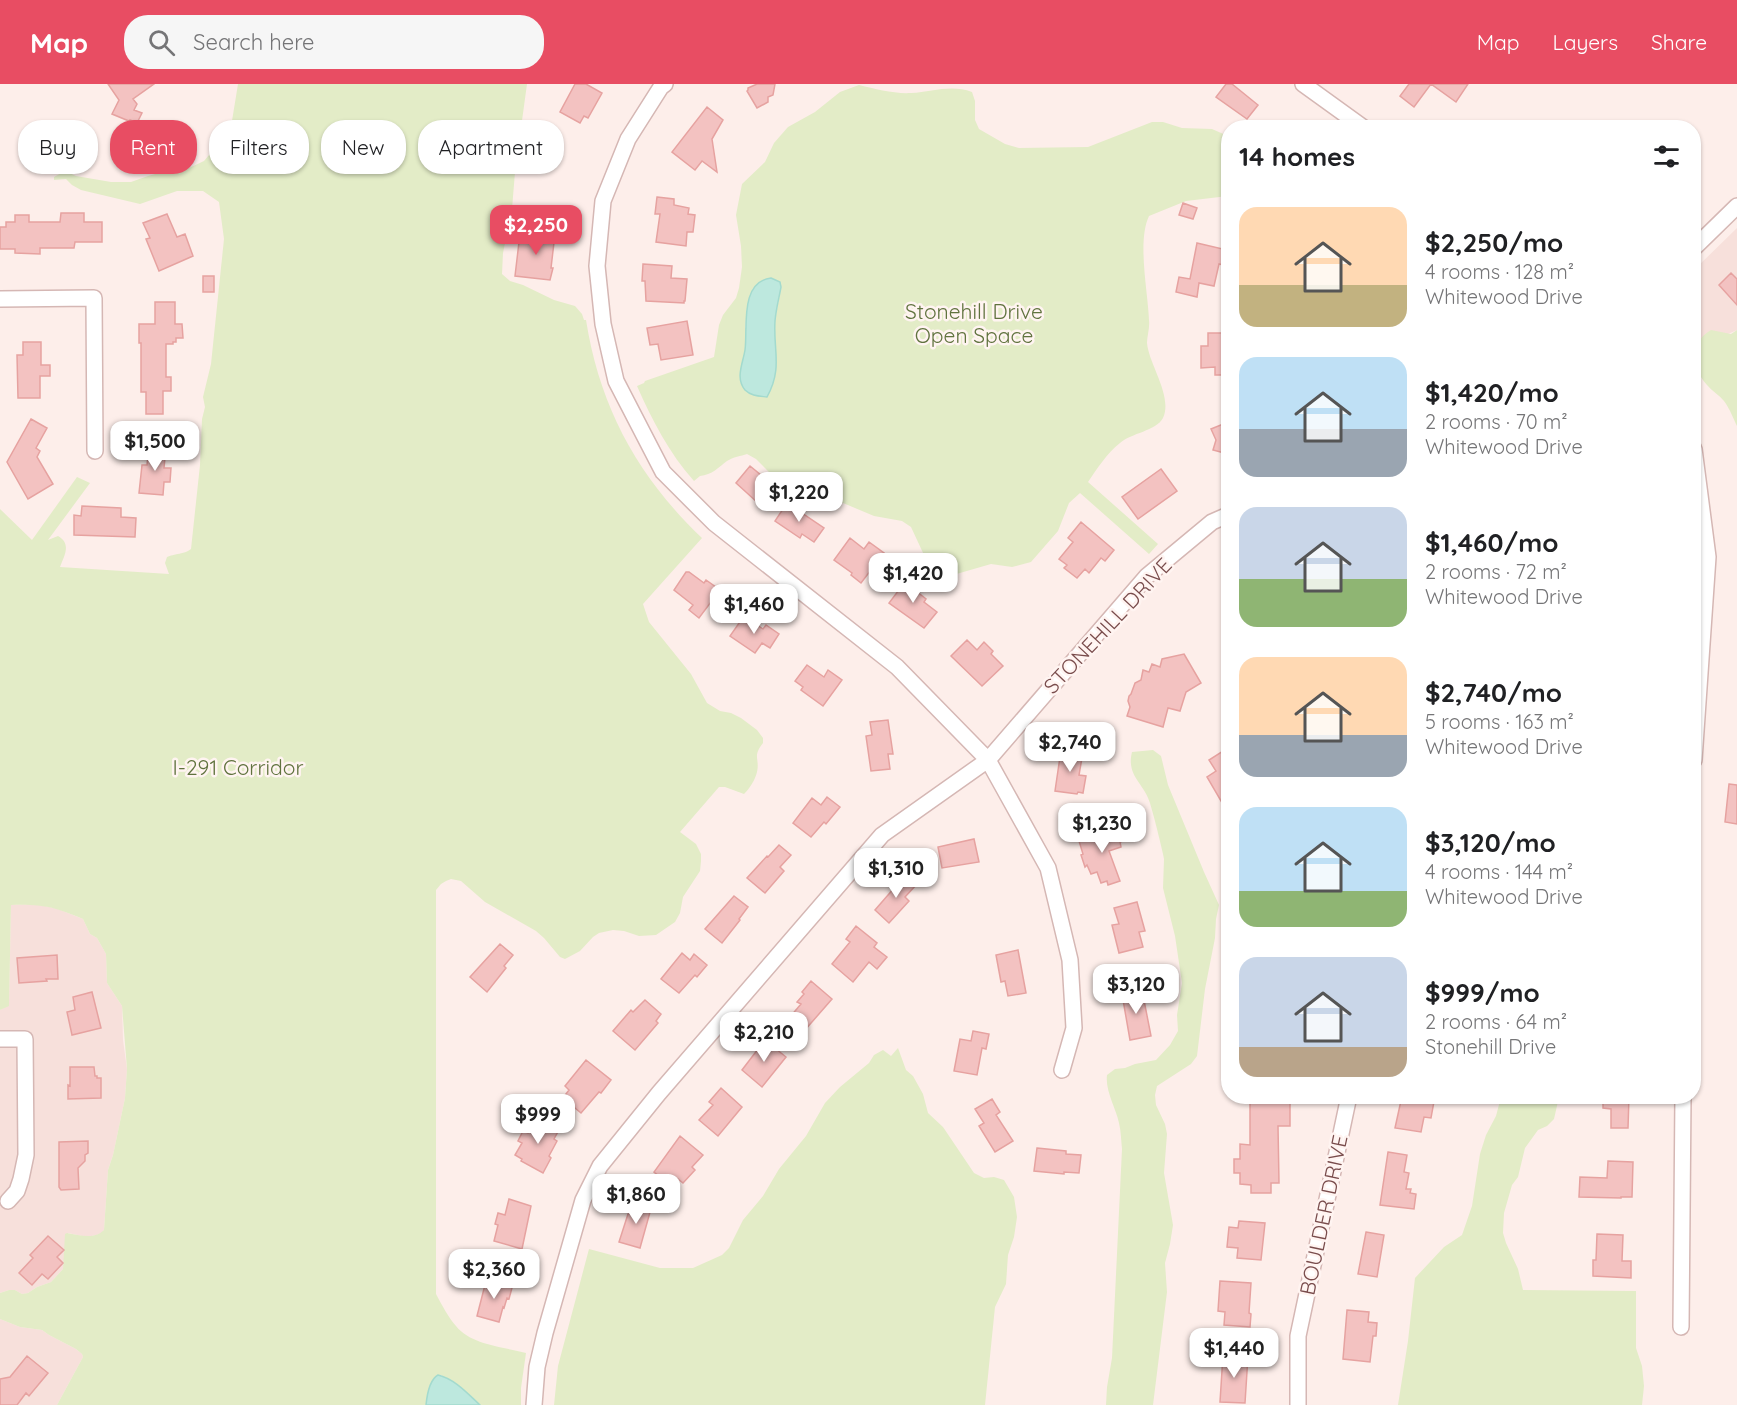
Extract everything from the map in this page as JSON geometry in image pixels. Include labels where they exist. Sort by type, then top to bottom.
[{"type":"street","points":[[664,84],[628,139],[603,201],[597,266],[603,324],[616,381],[663,472],[714,523],[897,667],[988,760],[1048,868],[1054,891],[1070,960],[1074,1028],[1062,1070]]},
{"type":"street","points":[[1303,84],[1353,120]]},
{"type":"street","points":[[1701,241],[1737,206]]},
{"type":"street","points":[[0,298],[94,298],[95,451]]},
{"type":"street","points":[[1701,507],[1707,557],[1701,651]]},
{"type":"street","name":"STONEHILL DRIVE","points":[[534,1405],[537,1367],[545,1334],[583,1200],[600,1166],[659,1093],[882,835],[988,760],[1148,576],[1212,522],[1221,518]]},
{"type":"street","points":[[0,1039],[25,1039],[26,1155],[17,1191],[8,1202]]},
{"type":"street","name":"BOULDER DRIVE","points":[[1298,1405],[1298,1336],[1347,1104]]},
{"type":"street","points":[[1681,1327],[1683,1104]]},
{"type":"shaded area","points":[[1737,228],[1737,330],[1701,346],[1701,263]]},
{"type":"shaded area","points":[[37,904],[83,919],[90,934],[97,938],[106,954],[107,983],[122,1006],[127,1069],[125,1098],[108,1170],[104,1230],[101,1234],[87,1237],[68,1233],[63,1269],[51,1282],[28,1293],[22,1294],[9,1290],[0,1293],[0,1010],[9,1005],[11,905]]},
{"type":"shaded area","points":[[0,1319],[20,1327],[42,1330],[82,1354],[83,1357],[57,1405],[0,1405]]},
{"type":"green space","name":"I-291 Corridor","points":[[238,84],[527,84],[522,120],[418,120],[418,174],[515,174],[502,274],[510,281],[554,300],[575,306],[582,314],[586,320],[601,383],[625,439],[659,491],[702,538],[643,604],[649,622],[691,674],[707,703],[720,711],[741,718],[757,730],[763,738],[757,755],[756,775],[746,792],[744,794],[719,787],[680,832],[696,844],[701,854],[700,871],[683,897],[680,913],[675,922],[656,935],[639,936],[613,930],[599,933],[580,951],[565,959],[560,957],[536,931],[485,902],[461,881],[451,879],[441,884],[436,890],[436,1294],[450,1319],[462,1332],[488,1344],[526,1353],[521,1405],[480,1405],[464,1390],[441,1375],[435,1378],[426,1405],[57,1405],[83,1357],[82,1354],[42,1330],[20,1327],[0,1319],[0,1293],[15,1290],[22,1294],[28,1293],[51,1282],[63,1269],[65,1234],[91,1236],[104,1230],[108,1170],[125,1098],[127,1069],[122,1006],[107,983],[106,954],[97,938],[90,934],[83,919],[48,907],[11,905],[9,1006],[0,1010],[0,509],[32,540],[77,477],[90,483],[48,540],[58,536],[65,543],[66,550],[60,567],[169,574],[165,563],[167,557],[191,549],[200,465],[202,419],[205,407],[203,397],[211,364],[224,239],[219,202],[203,191],[177,191],[140,204],[81,190],[66,179],[54,180],[54,177],[60,174],[72,174],[111,182],[131,182],[155,174],[197,174],[197,164],[209,155],[209,174],[309,174],[309,120],[232,120]]},
{"type":"green space","name":"Stonehill Drive Open Space","points":[[859,85],[898,93],[957,89],[972,92],[975,101],[975,120],[979,129],[1005,144],[1019,148],[1088,147],[1152,122],[1163,122],[1182,128],[1212,129],[1221,133],[1221,197],[1186,201],[1149,216],[1146,226],[1143,253],[1149,323],[1147,343],[1163,390],[1165,409],[1163,418],[1155,426],[1115,447],[1088,482],[1158,544],[1149,554],[1080,493],[1069,503],[1058,531],[1031,562],[1012,567],[991,564],[943,576],[933,573],[927,566],[911,527],[902,521],[874,516],[824,495],[806,484],[777,480],[756,459],[747,454],[729,460],[694,481],[685,470],[655,424],[637,386],[645,381],[714,357],[719,325],[723,315],[736,298],[739,288],[742,267],[736,215],[742,184],[765,162],[774,143],[788,127],[815,112],[840,92]],"holes":[[[781,287],[775,334],[745,328],[747,308],[753,288]]]},
{"type":"green space","points":[[1711,330],[1731,334],[1737,330],[1737,426],[1726,404],[1701,378],[1701,339]]},
{"type":"green space","points":[[1153,750],[1161,756],[1168,785],[1219,905],[1197,1056],[1191,1064],[1157,1086],[1155,1095],[1156,1105],[1167,1134],[1164,1173],[1173,1225],[1165,1263],[1167,1292],[1153,1405],[1106,1405],[1112,1358],[1122,1149],[1120,1126],[1109,1093],[1107,1075],[1115,1069],[1156,1060],[1170,1045],[1178,1031],[1177,1015],[1182,983],[1175,936],[1163,888],[1163,854],[1150,803],[1131,767],[1132,752]]},
{"type":"green space","points":[[898,1048],[906,1070],[913,1076],[923,1094],[928,1113],[943,1127],[974,1173],[984,1178],[994,1177],[1004,1180],[1014,1197],[1017,1217],[1008,1255],[1006,1284],[995,1307],[985,1405],[554,1405],[558,1366],[589,1249],[660,1268],[693,1268],[722,1255],[729,1248],[743,1220],[763,1196],[779,1169],[806,1136],[825,1103],[869,1063],[874,1055],[883,1050],[891,1056]]},
{"type":"green space","points":[[1499,1104],[1557,1104],[1554,1119],[1547,1126],[1538,1130],[1525,1148],[1518,1177],[1512,1185],[1504,1213],[1503,1233],[1518,1269],[1523,1290],[1636,1291],[1636,1348],[1642,1366],[1644,1386],[1642,1405],[1398,1405],[1415,1278],[1444,1247],[1462,1235],[1472,1206],[1480,1154],[1486,1135]]},
{"type":"water","points":[[771,278],[780,282],[781,287],[775,321],[775,377],[767,397],[747,392],[740,381],[740,375],[750,297],[754,288],[761,281]]},
{"type":"water","points":[[438,1375],[456,1383],[480,1405],[426,1405],[431,1384]]},
{"type":"building","points":[[108,84],[154,84],[133,99],[137,104],[134,110],[142,113],[138,120],[127,120],[112,114],[119,100]]},
{"type":"building","points":[[575,84],[586,84],[602,93],[588,118],[584,116],[580,123],[560,112]]},
{"type":"building","points":[[757,84],[775,84],[773,95],[768,97],[768,102],[757,108],[747,91],[748,88]]},
{"type":"building","points":[[1226,84],[1232,84],[1258,105],[1247,119],[1216,97]]},
{"type":"building","points":[[1409,84],[1431,84],[1414,107],[1400,96]]},
{"type":"building","points":[[1431,84],[1468,84],[1456,102]]},
{"type":"building","points":[[707,107],[723,120],[712,139],[717,172],[702,161],[695,170],[672,152]]},
{"type":"building","points":[[657,197],[674,199],[674,205],[689,208],[688,214],[695,215],[693,232],[687,232],[686,246],[656,242],[660,214],[655,214]]},
{"type":"building","points":[[1183,203],[1197,208],[1193,219],[1179,215]]},
{"type":"building","points":[[61,213],[84,213],[84,222],[102,222],[102,242],[75,242],[74,248],[40,248],[40,254],[15,253],[15,249],[0,249],[0,227],[6,227],[6,222],[15,222],[15,215],[29,215],[29,222],[60,222]]},
{"type":"building","points":[[167,214],[177,237],[185,234],[193,256],[159,271],[146,239],[150,238],[143,223]]},
{"type":"building","points":[[528,231],[555,234],[550,280],[515,276],[519,242],[525,243]]},
{"type":"building","points":[[1197,243],[1221,249],[1221,264],[1219,264],[1214,286],[1199,283],[1197,297],[1176,292],[1179,277],[1190,279]]},
{"type":"building","points":[[643,264],[672,266],[671,278],[687,279],[684,303],[646,301],[645,281],[642,281]]},
{"type":"building","points":[[1731,273],[1737,279],[1737,305],[1719,285]]},
{"type":"building","points":[[203,276],[214,276],[214,292],[203,292]]},
{"type":"building","points":[[155,302],[175,302],[175,324],[182,324],[183,338],[176,338],[173,344],[166,344],[166,377],[171,377],[171,391],[163,391],[163,414],[146,414],[146,392],[141,392],[139,324],[155,324]]},
{"type":"building","points":[[687,321],[693,355],[661,360],[658,344],[650,345],[647,328]]},
{"type":"building","points":[[1208,333],[1221,333],[1221,375],[1215,375],[1215,367],[1201,368],[1201,346],[1208,346]]},
{"type":"building","points":[[23,342],[41,342],[41,365],[50,365],[50,376],[40,376],[40,398],[18,398],[17,355],[23,355]]},
{"type":"building","points":[[31,419],[47,428],[36,448],[40,451],[37,457],[53,484],[28,499],[7,462]]},
{"type":"building","points":[[1221,425],[1221,452],[1213,450],[1216,440],[1211,429]]},
{"type":"building","points":[[149,445],[166,447],[164,468],[171,468],[170,482],[164,482],[163,495],[139,493],[142,465],[147,465]]},
{"type":"building","points":[[750,466],[773,485],[758,503],[736,483]]},
{"type":"building","points":[[1161,469],[1177,491],[1138,519],[1122,497]]},
{"type":"building","points":[[787,503],[824,528],[814,542],[802,534],[800,538],[775,521]]},
{"type":"building","points":[[82,506],[121,508],[121,517],[136,518],[135,537],[74,535],[74,515],[81,516]]},
{"type":"building","points":[[1081,522],[1114,550],[1105,561],[1101,558],[1089,573],[1085,569],[1077,578],[1064,568],[1067,565],[1059,559],[1073,542],[1068,538]]},
{"type":"building","points":[[850,538],[864,549],[869,542],[884,553],[861,583],[834,560]]},
{"type":"building","points":[[686,572],[704,583],[706,580],[720,590],[699,618],[689,610],[693,605],[674,590]]},
{"type":"building","points":[[908,578],[920,587],[916,591],[926,599],[924,602],[937,612],[924,628],[889,603]]},
{"type":"building","points":[[744,616],[763,629],[766,625],[779,634],[770,648],[762,643],[755,653],[730,636]]},
{"type":"building","points":[[967,640],[977,650],[984,642],[993,651],[991,654],[1003,666],[982,686],[951,656]]},
{"type":"building","points":[[1184,654],[1201,683],[1186,692],[1180,711],[1168,708],[1163,727],[1127,716],[1130,707],[1129,696],[1135,683],[1141,680],[1143,670],[1149,672],[1152,664],[1160,667],[1162,659]]},
{"type":"building","points":[[807,665],[824,677],[828,670],[842,680],[823,706],[801,690],[803,687],[795,681]]},
{"type":"building","points":[[888,720],[893,754],[888,754],[890,769],[871,771],[866,736],[872,735],[870,722]]},
{"type":"building","points":[[1061,750],[1083,752],[1079,775],[1086,776],[1083,793],[1055,791]]},
{"type":"building","points":[[1221,752],[1221,801],[1207,777],[1216,771],[1209,760]]},
{"type":"building","points":[[1729,784],[1737,785],[1737,824],[1725,822]]},
{"type":"building","points":[[827,797],[840,807],[811,837],[793,823],[812,798],[821,805]]},
{"type":"building","points":[[1117,826],[1123,841],[1120,842],[1121,847],[1109,851],[1120,881],[1108,885],[1107,881],[1101,883],[1097,872],[1091,874],[1087,865],[1085,867],[1079,841]]},
{"type":"building","points":[[974,839],[979,862],[942,868],[938,847]]},
{"type":"building","points":[[779,845],[791,855],[780,867],[784,871],[765,893],[747,878]]},
{"type":"building","points":[[904,873],[917,884],[905,897],[909,901],[889,923],[875,910]]},
{"type":"building","points":[[734,896],[748,907],[722,943],[705,929]]},
{"type":"building","points":[[1137,902],[1145,931],[1139,932],[1143,947],[1119,953],[1112,925],[1119,924],[1114,908]]},
{"type":"building","points":[[856,926],[877,943],[874,947],[887,957],[877,969],[869,962],[853,982],[832,964],[850,942],[846,939]]},
{"type":"building","points":[[500,944],[513,955],[487,992],[470,977]]},
{"type":"building","points":[[1018,950],[1026,993],[1008,996],[1005,981],[1001,982],[996,955]]},
{"type":"building","points":[[682,953],[690,960],[694,954],[707,965],[679,993],[661,979]]},
{"type":"building","points":[[57,955],[58,979],[19,983],[17,958]]},
{"type":"building","points":[[811,981],[832,999],[805,1030],[790,1017],[801,1004],[797,1002]]},
{"type":"building","points":[[1142,990],[1151,1036],[1130,1040],[1122,994]]},
{"type":"building","points":[[92,992],[101,1028],[72,1035],[67,1012],[75,1010],[73,997]]},
{"type":"building","points":[[645,1000],[661,1014],[656,1021],[658,1023],[635,1050],[613,1031],[631,1010],[633,1012]]},
{"type":"building","points":[[973,1031],[989,1034],[986,1049],[982,1048],[977,1075],[954,1071],[960,1039],[971,1041]]},
{"type":"building","points":[[765,1040],[786,1057],[762,1087],[742,1070]]},
{"type":"building","points":[[586,1060],[611,1080],[581,1113],[563,1098],[569,1090],[565,1086]]},
{"type":"building","points":[[70,1067],[94,1067],[95,1076],[101,1078],[101,1098],[68,1099]]},
{"type":"building","points":[[721,1088],[742,1107],[718,1136],[699,1120],[713,1105],[709,1102]]},
{"type":"building","points":[[992,1099],[1000,1112],[996,1115],[1013,1141],[995,1152],[979,1126],[984,1123],[975,1109]]},
{"type":"building","points":[[1250,1104],[1290,1104],[1290,1126],[1278,1126],[1279,1183],[1271,1183],[1271,1193],[1251,1193],[1251,1185],[1240,1184],[1240,1173],[1234,1173],[1234,1159],[1240,1159],[1240,1144],[1250,1145]]},
{"type":"building","points":[[1400,1104],[1434,1104],[1431,1118],[1424,1117],[1421,1132],[1395,1128]]},
{"type":"building","points":[[1603,1104],[1629,1104],[1628,1128],[1611,1128],[1611,1109],[1603,1108]]},
{"type":"building","points":[[543,1119],[560,1128],[554,1139],[557,1141],[549,1156],[551,1158],[543,1173],[521,1161],[522,1159],[515,1155],[522,1143],[518,1141],[523,1131],[528,1133],[533,1124],[537,1127]]},
{"type":"building","points":[[680,1136],[703,1155],[692,1167],[695,1170],[683,1183],[678,1179],[671,1186],[654,1172]]},
{"type":"building","points":[[88,1141],[88,1153],[85,1155],[85,1161],[78,1168],[79,1189],[61,1190],[59,1187],[59,1142]]},
{"type":"building","points":[[1037,1148],[1081,1155],[1079,1173],[1034,1171]]},
{"type":"building","points":[[1388,1152],[1407,1155],[1404,1172],[1409,1173],[1406,1189],[1411,1189],[1410,1193],[1416,1194],[1414,1209],[1380,1205]]},
{"type":"building","points":[[1608,1161],[1633,1162],[1632,1197],[1579,1197],[1580,1177],[1607,1178]]},
{"type":"building","points":[[509,1199],[531,1206],[522,1249],[494,1241],[498,1213],[505,1215]]},
{"type":"building","points":[[635,1200],[652,1205],[640,1248],[619,1242]]},
{"type":"building","points":[[1239,1221],[1265,1223],[1261,1260],[1237,1258],[1238,1248],[1227,1247],[1229,1227],[1238,1228]]},
{"type":"building","points":[[1366,1232],[1384,1235],[1377,1277],[1358,1274]]},
{"type":"building","points":[[1597,1234],[1623,1235],[1622,1261],[1631,1261],[1631,1278],[1593,1276]]},
{"type":"building","points":[[48,1236],[64,1250],[57,1257],[63,1263],[48,1279],[42,1274],[32,1285],[19,1273],[33,1258],[30,1255]]},
{"type":"building","points":[[497,1280],[513,1284],[499,1322],[477,1316],[486,1281],[496,1284]]},
{"type":"building","points":[[1220,1281],[1251,1283],[1250,1327],[1224,1325],[1225,1312],[1218,1311]]},
{"type":"building","points":[[1347,1310],[1369,1312],[1368,1322],[1377,1323],[1370,1362],[1343,1359]]},
{"type":"building","points":[[1223,1355],[1248,1356],[1245,1403],[1220,1402]]},
{"type":"building","points":[[27,1356],[48,1373],[29,1396],[26,1393],[17,1405],[0,1405],[0,1379],[10,1377]]}]
